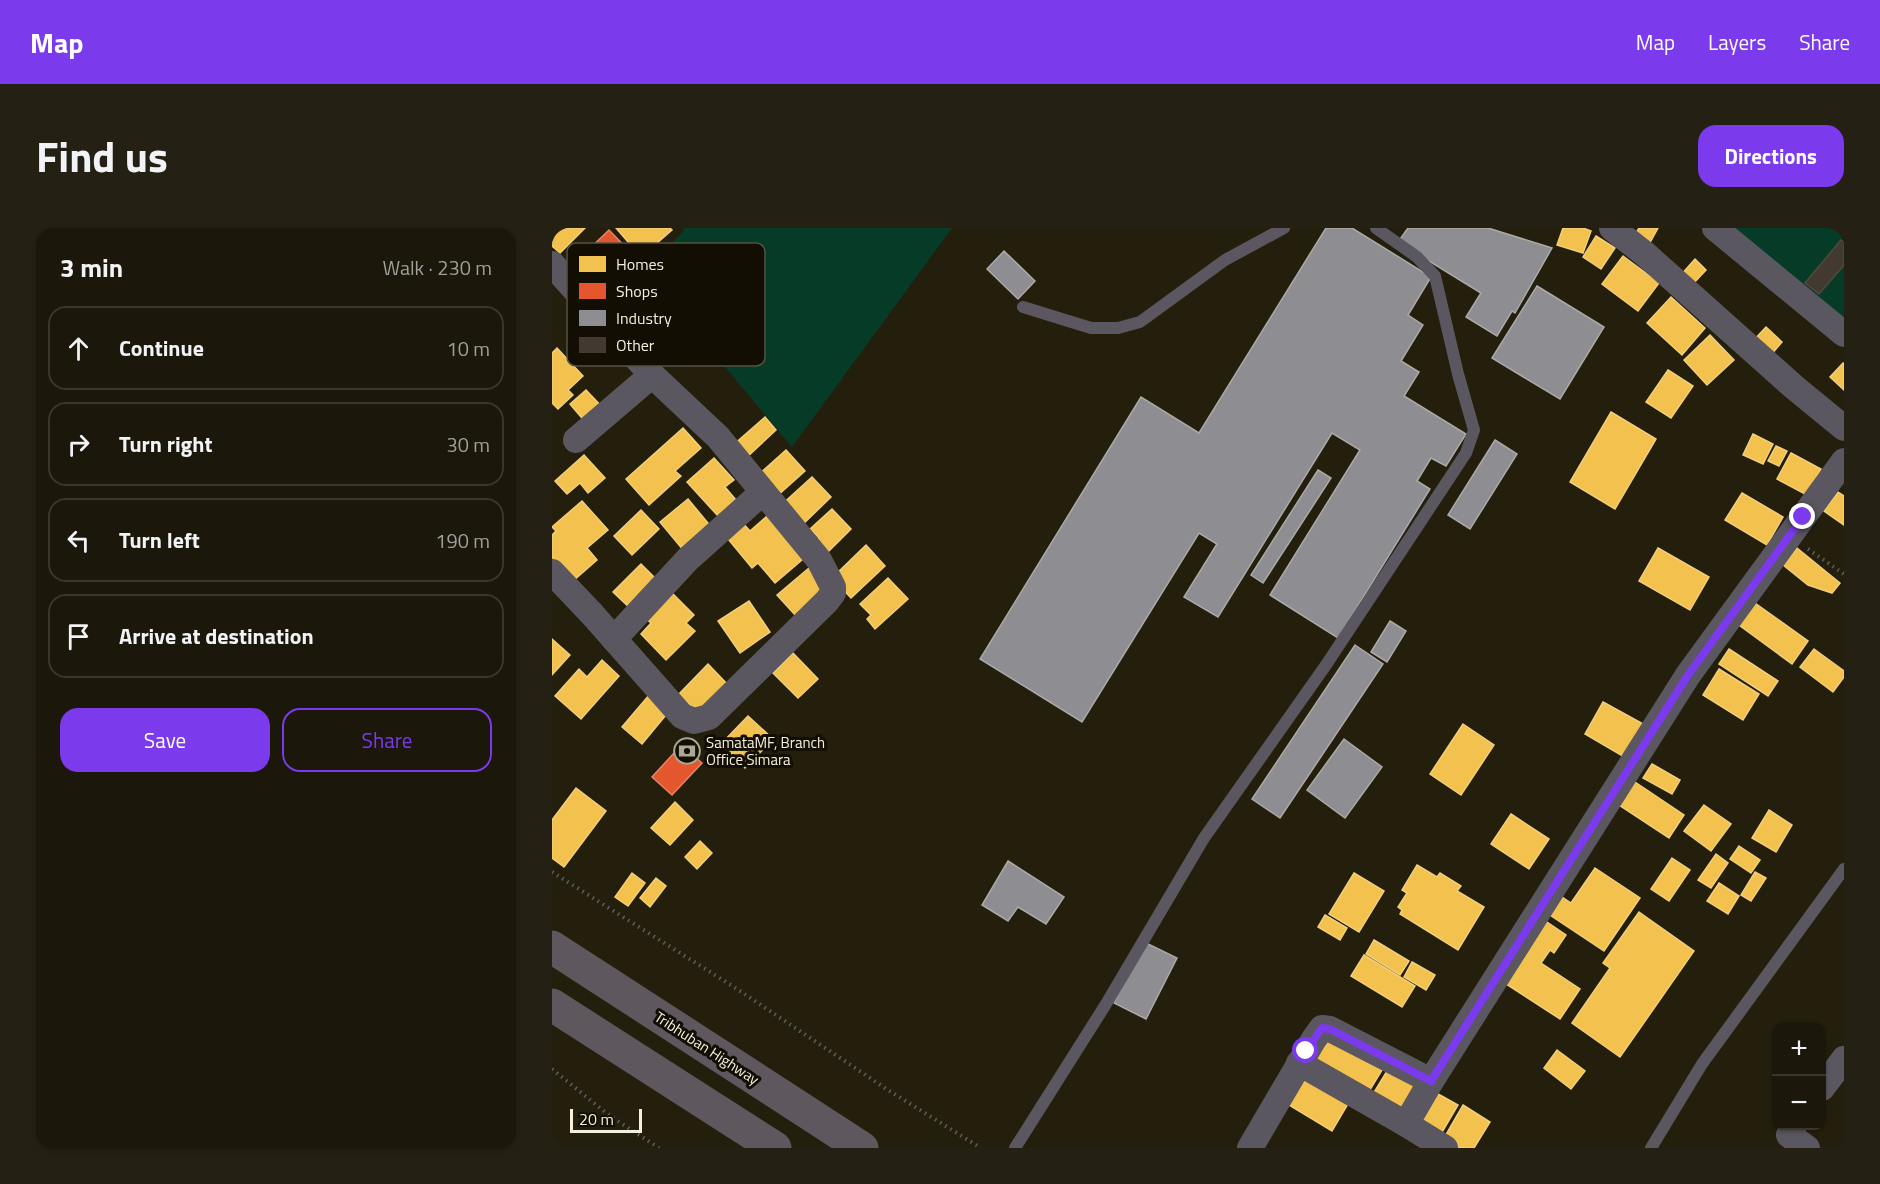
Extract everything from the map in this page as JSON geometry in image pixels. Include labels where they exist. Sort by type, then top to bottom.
[{"type":"highway","name":"Tribhuban Highway","points":[[552,947],[862,1148]]},
{"type":"highway","points":[[552,1005],[775,1148]]},
{"type":"street","points":[[1612,228],[1645,254],[1794,387],[1844,428]]},
{"type":"street","points":[[1715,228],[1844,334]]},
{"type":"street","points":[[552,264],[567,281]]},
{"type":"street","points":[[552,572],[682,716],[694,721],[710,717],[833,593],[833,587],[819,560],[718,438],[644,366]]},
{"type":"street","points":[[576,440],[652,375]]},
{"type":"street","points":[[1406,1124],[1688,675],[1844,462]]},
{"type":"street","points":[[614,639],[688,559],[762,492]]},
{"type":"street","points":[[1250,1148],[1322,1028],[1330,1029],[1431,1081]]},
{"type":"street","points":[[1826,1082],[1844,1059]]},
{"type":"street","points":[[1299,1063],[1445,1148]]},
{"type":"lane","points":[[1023,307],[1091,328],[1118,328],[1140,322],[1225,260],[1284,228]]},
{"type":"lane","points":[[1015,1148],[1106,1004],[1204,838],[1326,665],[1471,443],[1474,430],[1435,276],[1417,258],[1376,228]]},
{"type":"lane","points":[[1651,1148],[1702,1064],[1844,869]]},
{"type":"path","points":[[1789,536],[1844,574]]},
{"type":"path","points":[[552,872],[981,1148]]},
{"type":"path","points":[[552,1069],[610,1116],[659,1148]]},
{"type":"green space","points":[[682,228],[952,228],[792,447],[724,366],[765,366],[765,243],[672,243],[684,231]]},
{"type":"green space","points":[[1704,228],[1844,228],[1844,341]]},
{"type":"building: Homes","points":[[552,228],[585,228],[570,243],[567,243],[560,253],[552,246]]},
{"type":"building: Homes","points":[[616,228],[670,228],[672,230],[657,243],[629,243]]},
{"type":"building: Homes","points":[[1563,228],[1583,228],[1591,231],[1583,253],[1557,245]]},
{"type":"building: Homes","points":[[1639,228],[1658,228],[1647,248],[1632,239]]},
{"type":"building: Homes","points":[[1596,236],[1615,248],[1601,269],[1583,257]]},
{"type":"building: Homes","points":[[1623,256],[1659,283],[1638,311],[1602,284]]},
{"type":"building: Homes","points":[[1695,259],[1706,270],[1691,286],[1680,276]]},
{"type":"building: Homes","points":[[1671,297],[1705,328],[1682,355],[1647,323]]},
{"type":"building: Homes","points":[[1766,327],[1782,342],[1770,356],[1753,341]]},
{"type":"building: Homes","points":[[1710,335],[1734,360],[1707,385],[1684,360]]},
{"type":"building: Homes","points":[[557,348],[567,359],[567,366],[574,366],[583,376],[568,390],[573,395],[558,409],[552,403],[552,353]]},
{"type":"building: Homes","points":[[1843,363],[1844,365],[1844,390],[1830,377]]},
{"type":"building: Homes","points":[[1668,370],[1693,386],[1671,418],[1646,402]]},
{"type":"building: Homes","points":[[586,390],[604,409],[587,424],[570,404]]},
{"type":"building: Homes","points":[[1611,412],[1656,439],[1615,509],[1570,482]]},
{"type":"building: Homes","points":[[765,417],[776,430],[745,459],[732,446]]},
{"type":"building: Homes","points":[[683,428],[701,448],[675,471],[681,476],[649,505],[626,479]]},
{"type":"building: Homes","points":[[1753,434],[1773,444],[1763,464],[1743,455]]},
{"type":"building: Homes","points":[[1776,446],[1787,451],[1779,466],[1768,461]]},
{"type":"building: Homes","points":[[786,450],[805,471],[776,497],[757,476]]},
{"type":"building: Homes","points":[[1791,453],[1821,469],[1807,495],[1777,479]]},
{"type":"building: Homes","points":[[584,455],[605,478],[588,493],[580,483],[567,494],[555,481]]},
{"type":"building: Homes","points":[[714,458],[734,480],[725,487],[736,500],[718,516],[687,482]]},
{"type":"building: Homes","points":[[812,477],[831,497],[799,528],[779,507]]},
{"type":"building: Homes","points":[[1838,492],[1844,496],[1844,525],[1824,511]]},
{"type":"building: Homes","points":[[1742,493],[1783,517],[1767,545],[1725,520]]},
{"type":"building: Homes","points":[[688,499],[712,528],[684,551],[660,522]]},
{"type":"building: Homes","points":[[582,501],[608,530],[587,548],[597,560],[573,581],[552,557],[552,535],[556,531],[552,527]]},
{"type":"building: Homes","points":[[832,509],[851,529],[824,556],[813,544],[819,538],[810,529]]},
{"type":"building: Homes","points":[[641,510],[659,529],[632,555],[614,536]]},
{"type":"building: Homes","points":[[773,511],[809,554],[775,583],[758,563],[752,568],[724,534],[740,520],[750,531]]},
{"type":"building: Homes","points":[[866,545],[885,566],[851,598],[832,578]]},
{"type":"building: Homes","points":[[1658,548],[1709,577],[1690,610],[1639,581]]},
{"type":"building: Homes","points":[[1797,548],[1840,583],[1832,593],[1808,585],[1783,565]]},
{"type":"building: Homes","points":[[641,564],[660,583],[633,611],[613,592]]},
{"type":"building: Homes","points":[[809,568],[828,590],[797,617],[777,595]]},
{"type":"building: Homes","points":[[888,578],[908,599],[875,629],[867,619],[871,615],[860,604]]},
{"type":"building: Homes","points":[[669,590],[694,615],[686,623],[695,631],[666,660],[641,634],[651,623],[643,616]]},
{"type":"building: Homes","points":[[749,601],[770,632],[740,653],[718,621]]},
{"type":"building: Homes","points":[[1755,603],[1808,641],[1792,664],[1739,625]]},
{"type":"building: Homes","points":[[552,639],[570,655],[552,675]]},
{"type":"building: Homes","points":[[1729,649],[1778,681],[1768,696],[1719,664]]},
{"type":"building: Homes","points":[[1814,649],[1844,671],[1844,677],[1833,692],[1800,667]]},
{"type":"building: Homes","points":[[793,653],[818,679],[798,698],[773,673]]},
{"type":"building: Homes","points":[[602,660],[619,676],[581,719],[555,696],[579,669],[587,677]]},
{"type":"building: Homes","points":[[708,664],[729,686],[700,715],[679,694]]},
{"type":"building: Homes","points":[[1719,669],[1759,694],[1743,720],[1703,695]]},
{"type":"building: Homes","points":[[650,694],[670,710],[642,744],[622,727]]},
{"type":"building: Homes","points":[[1603,702],[1645,725],[1626,758],[1585,734]]},
{"type":"building: Homes","points":[[748,716],[773,739],[745,768],[721,744]]},
{"type":"building: Homes","points":[[1463,724],[1494,745],[1461,795],[1430,774]]},
{"type":"building: Homes","points":[[1652,764],[1680,780],[1672,794],[1643,778]]},
{"type":"building: Homes","points":[[1635,782],[1684,815],[1669,838],[1619,805]]},
{"type":"building: Homes","points":[[576,788],[606,811],[564,867],[552,858],[552,820]]},
{"type":"building: Homes","points":[[675,802],[693,820],[670,845],[651,828]]},
{"type":"building: Homes","points":[[1704,805],[1731,824],[1711,851],[1684,831]]},
{"type":"building: Homes","points":[[1769,810],[1792,825],[1776,852],[1752,838]]},
{"type":"building: Homes","points":[[1511,814],[1549,839],[1529,869],[1491,844]]},
{"type":"building: Homes","points":[[700,841],[712,853],[697,869],[685,857]]},
{"type":"building: Homes","points":[[1739,846],[1760,860],[1751,873],[1730,859]]},
{"type":"building: Homes","points":[[1716,854],[1728,863],[1711,888],[1698,880]]},
{"type":"building: Homes","points":[[1672,858],[1690,870],[1669,901],[1651,889]]},
{"type":"building: Homes","points":[[1417,865],[1437,877],[1440,873],[1461,886],[1457,891],[1484,907],[1458,950],[1400,914],[1402,910],[1398,907],[1407,893],[1402,890]]},
{"type":"building: Homes","points":[[1595,868],[1640,898],[1604,951],[1550,915],[1562,897],[1571,903]]},
{"type":"building: Homes","points":[[1755,872],[1766,878],[1751,901],[1741,895]]},
{"type":"building: Homes","points":[[632,873],[645,883],[628,906],[615,897]]},
{"type":"building: Homes","points":[[1354,873],[1384,891],[1359,932],[1329,914]]},
{"type":"building: Homes","points":[[656,878],[666,886],[650,907],[640,898]]},
{"type":"building: Homes","points":[[1719,883],[1739,896],[1728,914],[1707,901]]},
{"type":"building: Homes","points":[[1639,912],[1694,951],[1620,1057],[1572,1023],[1610,968],[1603,963]]},
{"type":"building: Homes","points":[[1325,915],[1347,928],[1340,940],[1318,927]]},
{"type":"building: Homes","points":[[1544,920],[1566,935],[1554,953],[1550,950],[1541,963],[1580,989],[1560,1019],[1503,982]]},
{"type":"building: Homes","points":[[1374,940],[1409,961],[1400,975],[1366,954]]},
{"type":"building: Homes","points":[[1364,955],[1415,986],[1402,1007],[1351,976]]},
{"type":"building: Homes","points":[[1412,962],[1435,975],[1426,990],[1404,977]]},
{"type":"building: Homes","points":[[1322,1036],[1382,1070],[1365,1098],[1306,1064]]},
{"type":"building: Homes","points":[[1557,1050],[1585,1071],[1571,1089],[1544,1068]]},
{"type":"building: Homes","points":[[1304,1068],[1352,1097],[1332,1131],[1284,1102]]},
{"type":"building: Homes","points":[[1387,1071],[1418,1088],[1402,1117],[1370,1099]]},
{"type":"building: Homes","points":[[1431,1090],[1458,1105],[1441,1134],[1415,1119]]},
{"type":"building: Homes","points":[[1463,1105],[1490,1122],[1474,1148],[1460,1148],[1444,1138]]},
{"type":"building: Shops","points":[[609,230],[622,243],[596,243]]},
{"type":"building: Shops","points":[[686,740],[699,751],[694,756],[702,763],[672,795],[652,777]]},
{"type":"building: Industry","points":[[1326,228],[1352,228],[1431,277],[1408,315],[1423,325],[1401,361],[1419,372],[1404,396],[1466,434],[1446,466],[1431,458],[1417,481],[1430,489],[1338,638],[1270,595],[1360,450],[1332,433],[1218,617],[1184,597],[1217,544],[1199,533],[1082,722],[980,659],[1141,397],[1199,433]]},
{"type":"building: Industry","points":[[1408,228],[1488,228],[1552,248],[1515,313],[1512,311],[1497,336],[1466,317],[1481,293],[1398,242]]},
{"type":"building: Industry","points":[[1004,251],[1035,281],[1018,299],[987,269]]},
{"type":"building: Industry","points":[[1537,286],[1604,327],[1560,399],[1492,358]]},
{"type":"building: Industry","points":[[1495,440],[1517,454],[1470,529],[1448,515]]},
{"type":"building: Industry","points":[[1318,470],[1331,478],[1263,583],[1251,575]]},
{"type":"building: Industry","points":[[1390,621],[1406,631],[1387,662],[1371,652]]},
{"type":"building: Industry","points":[[1355,645],[1383,664],[1280,818],[1252,799]]},
{"type":"building: Industry","points":[[1344,739],[1382,767],[1345,818],[1307,790]]},
{"type":"building: Industry","points":[[1008,861],[1064,897],[1046,924],[1018,907],[1008,921],[982,905]]},
{"type":"building: Industry","points":[[1144,942],[1177,958],[1146,1019],[1114,1003]]},
{"type":"building: Other","points":[[1841,240],[1844,242],[1844,265],[1819,294],[1805,283]]},
{"type":"place","name":"SamataMF, Branch Office Simara","points":[[687,751]]},
{"type":"route","points":[[1306,1051],[1322,1028],[1330,1029],[1431,1081],[1688,675],[1803,517]]}]
